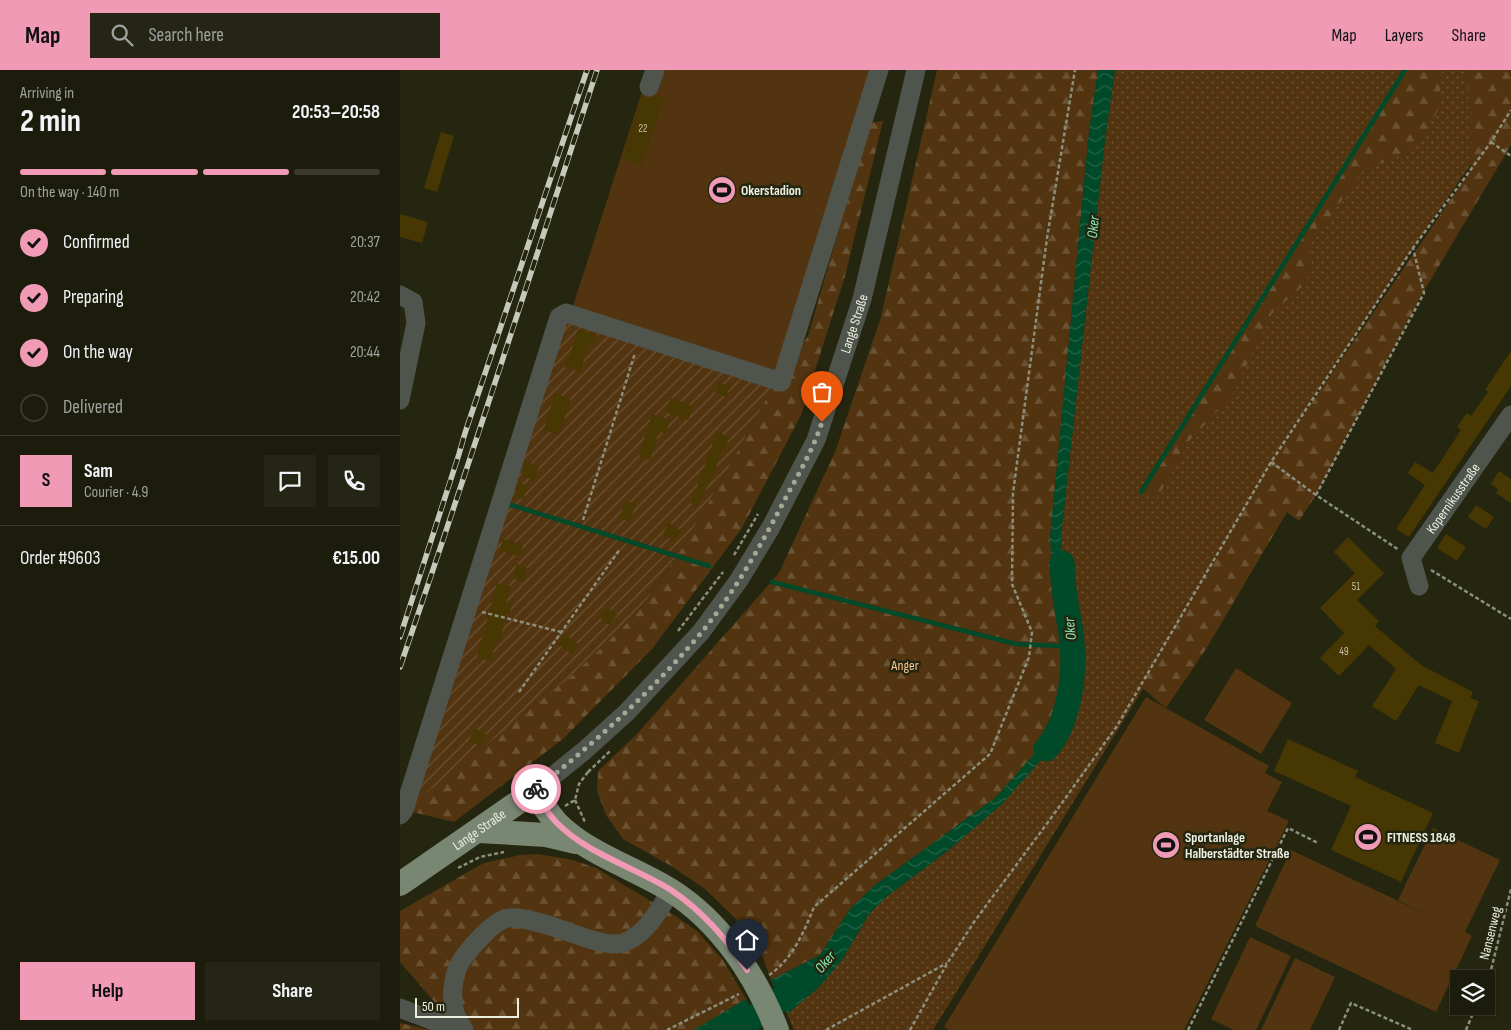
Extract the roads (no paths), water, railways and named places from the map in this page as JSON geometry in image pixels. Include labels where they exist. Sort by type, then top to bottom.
[{"type":"main road","points":[[533,792],[557,822],[583,844],[671,891],[702,916],[738,954],[757,985],[777,1030]]},
{"type":"main road","name":"Lange Straße","points":[[400,884],[533,792]]},
{"type":"main road","points":[[479,831],[546,835],[583,844]]},
{"type":"street","points":[[400,815],[404,810],[559,318],[566,313],[781,382],[879,70]]},
{"type":"street","name":"Lange Straße","points":[[533,792],[576,758],[627,712],[701,632],[739,580],[771,527],[816,440],[862,299],[916,70]]},
{"type":"street","points":[[400,295],[413,302],[416,323],[400,400]]},
{"type":"street","name":"Kopernikusstraße","points":[[1419,586],[1412,558],[1511,415]]},
{"type":"street","points":[[464,1030],[455,1013],[453,988],[458,965],[472,946],[496,924],[508,918],[524,919],[599,942],[621,944],[635,937],[652,920],[671,891]]},
{"type":"street","points":[[400,1008],[457,1030]]},
{"type":"water","points":[[1098,70],[1115,70],[1105,139],[1061,536],[1065,599],[1072,650],[1062,725],[1049,751],[1001,805],[950,849],[886,897],[869,914],[842,960],[818,988],[787,1014],[771,980],[820,955],[850,909],[874,886],[995,798],[1043,744],[1056,718],[1062,684],[1062,646],[1054,597],[1050,538],[1089,132]]},
{"type":"water","points":[[746,999],[759,1030],[694,1030]]},
{"type":"waterway","points":[[1141,492],[1405,70]]},
{"type":"waterway","points":[[511,505],[709,566]]},
{"type":"waterway","name":"Oker","points":[[1046,749],[1060,726],[1069,699],[1071,684],[1073,656],[1064,593],[1062,563]]},
{"type":"waterway","points":[[772,582],[1016,644],[1062,646],[1072,643]]},
{"type":"waterway","name":"Oker","points":[[719,1030],[754,1017],[808,980]]},
{"type":"railway","points":[[400,637],[465,433],[587,70]]},
{"type":"railway","points":[[400,667],[597,70]]},
{"type":"place","name":"Okerstadion","points":[[722,190]]},
{"type":"place","name":"FITNESS 1848","points":[[1368,837]]},
{"type":"place","name":"Sportanlage Halberstädter Straße","points":[[1166,845]]},
{"type":"park label","name":"Anger","points":[[905,665]]}]
